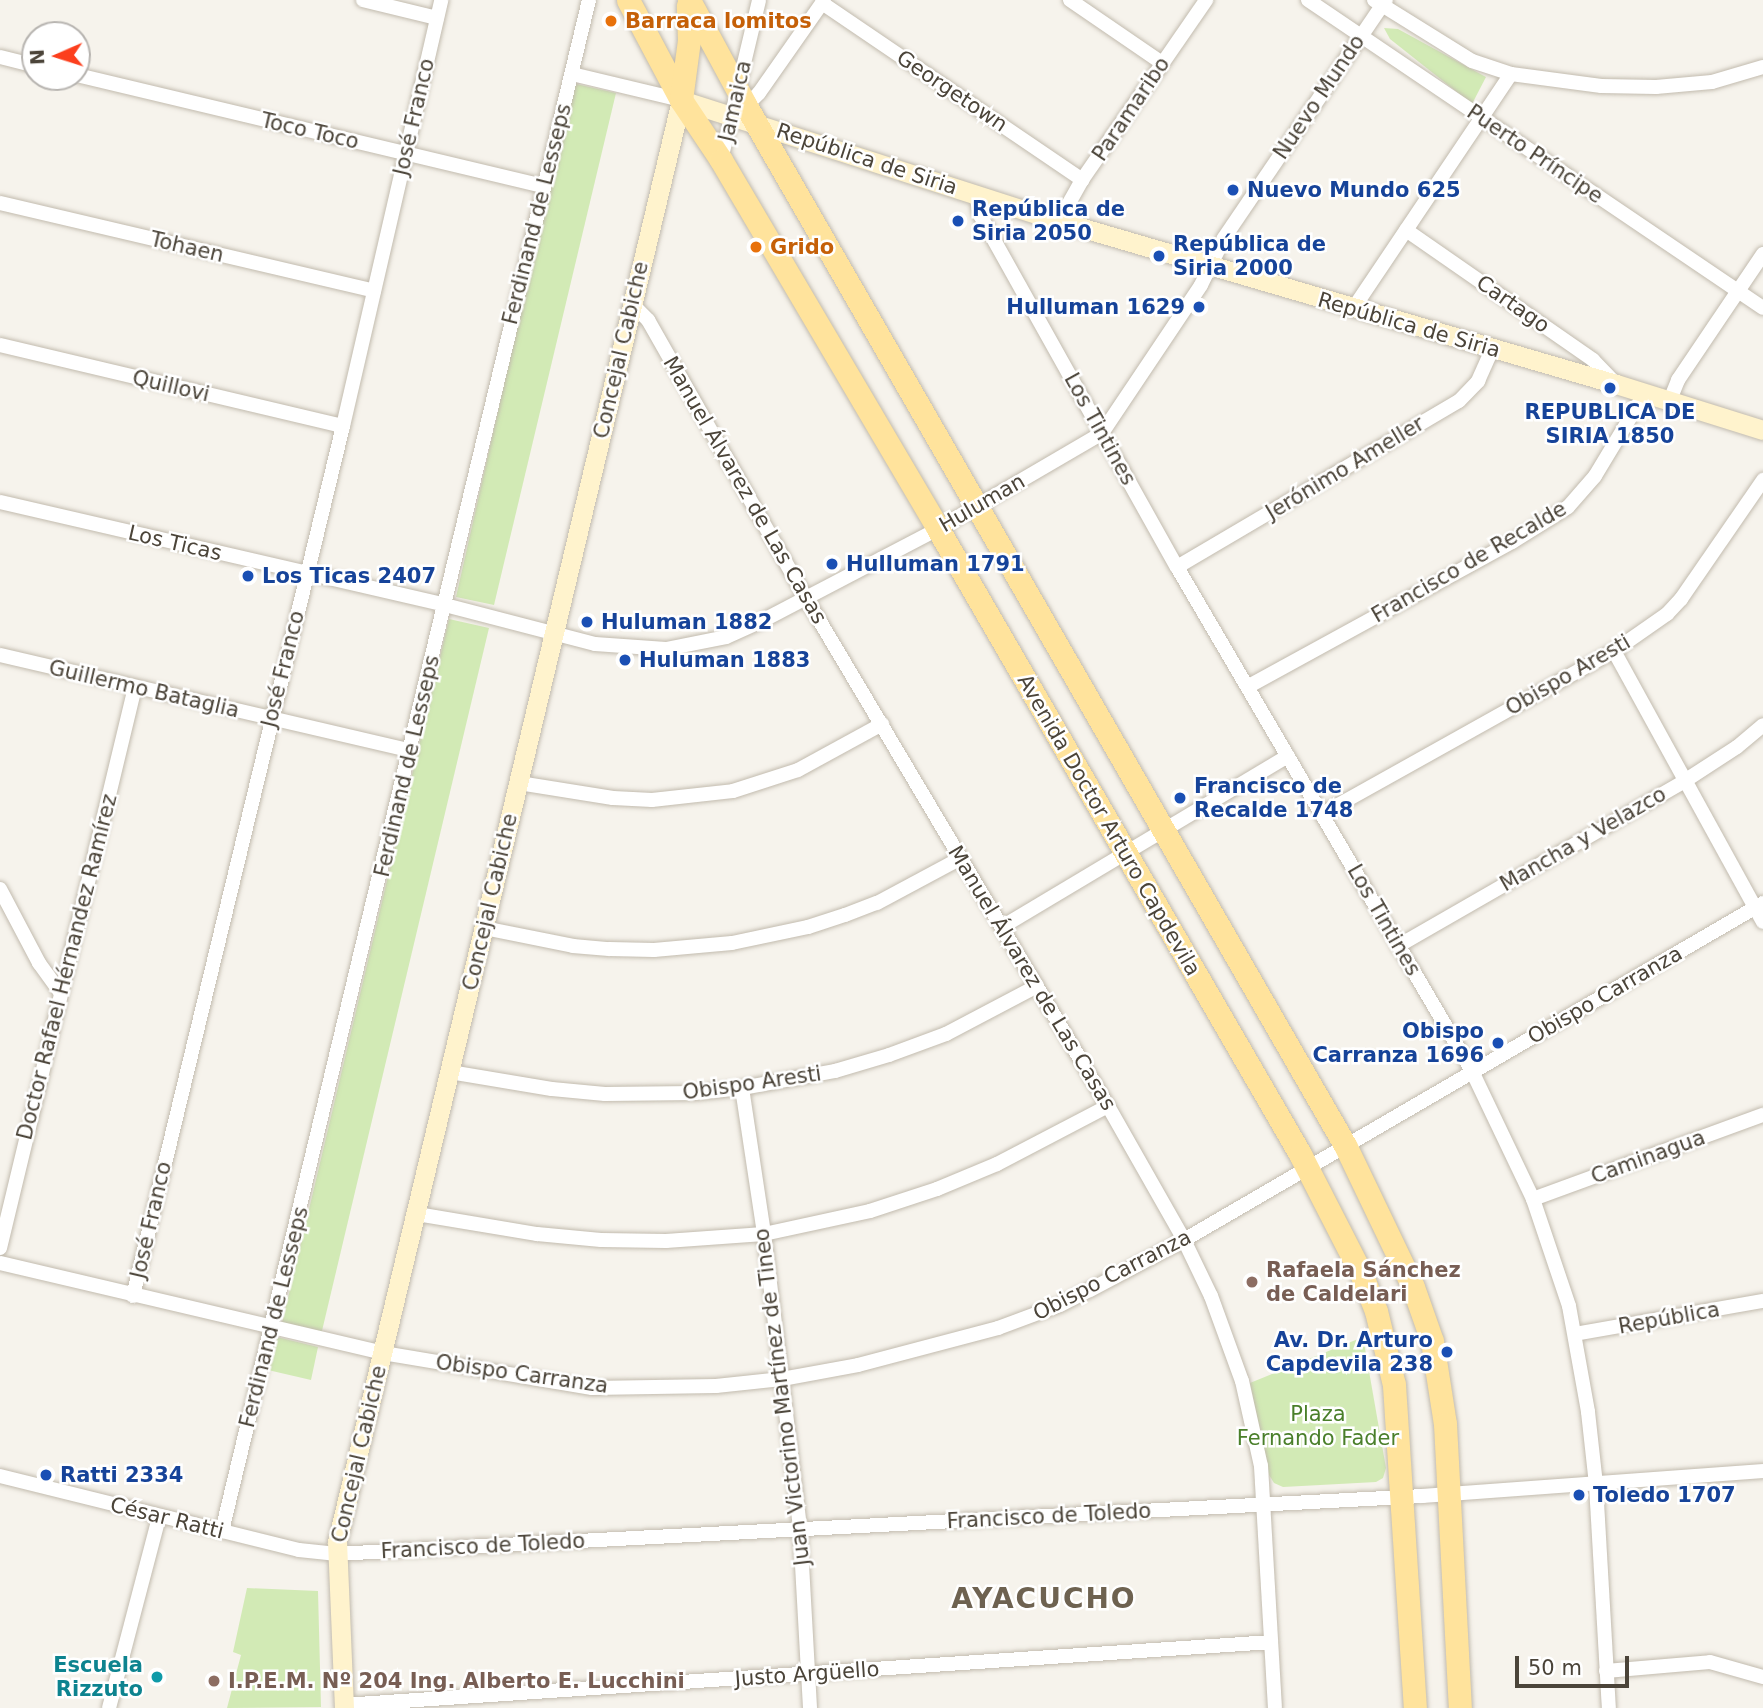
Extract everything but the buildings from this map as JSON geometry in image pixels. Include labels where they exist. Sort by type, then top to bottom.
[{"type":"main road","name":"Avenida Doctor Arturo Capdevila","points":[[628,0],[681,100],[721,160],[938,529],[1307,1167],[1361,1273],[1376,1311],[1394,1385],[1404,1497],[1415,1708]]},
{"type":"main road","name":"Avenida Doctor Arturo Capdevila","points":[[688,0],[743,109],[976,506],[1345,1146],[1413,1287],[1432,1341],[1443,1402],[1460,1708]]},
{"type":"main road","points":[[681,100],[689,40],[688,0]]},
{"type":"main road","name":"República de Siria","points":[[681,100],[743,109],[1059,221],[1670,400],[1763,430]]},
{"type":"main road","name":"Concejal Cabiche","points":[[344,1706],[335,1554],[681,100]]},
{"type":"street","points":[[363,0],[437,18]]},
{"type":"street","name":"José Franco","points":[[133,1296],[343,426],[441,0]]},
{"type":"street","name":"Ferdinand de Lesseps","points":[[222,1531],[411,751],[542,186],[589,0]]},
{"type":"street","name":"Jamaica","points":[[721,160],[743,109],[759,0]]},
{"type":"street","points":[[1070,0],[1162,63]]},
{"type":"street","name":"Paramaribo","points":[[1059,221],[1082,180],[1206,0]]},
{"type":"street","name":"Puerto Príncipe","points":[[1308,0],[1763,308]]},
{"type":"street","points":[[743,109],[759,93],[823,1]]},
{"type":"street","name":"Georgetown","points":[[823,1],[1082,180]]},
{"type":"street","points":[[1381,2],[1472,61],[1511,74],[1601,86],[1656,87],[1712,82],[1763,67]]},
{"type":"street","name":"Nuevo Mundo","points":[[1209,266],[1224,238],[1381,2]]},
{"type":"street","points":[[0,57],[21,62]]},
{"type":"street","name":"República de Siria","points":[[572,74],[681,100]]},
{"type":"street","points":[[1353,309],[1511,74]]},
{"type":"street","name":"Toco Toco","points":[[91,78],[542,186]]},
{"type":"street","name":"Los Tintines","points":[[976,193],[980,215],[1177,567],[1472,1071],[1534,1199],[1551,1244],[1575,1335],[1596,1485],[1609,1708]]},
{"type":"street","name":"Tohaen","points":[[0,203],[374,291]]},
{"type":"street","name":"Cartago","points":[[1406,230],[1592,360],[1616,384]]},
{"type":"street","points":[[1670,400],[1678,380],[1763,254]]},
{"type":"street","name":"Huluman","points":[[554,634],[621,648],[666,649],[726,637],[938,529],[1102,433],[1201,285],[1209,266]]},
{"type":"street","name":"Manuel Álvarez de Las Casas","points":[[632,304],[648,320],[806,598],[1108,1106],[1184,1240],[1216,1309],[1242,1381],[1261,1466],[1275,1708]]},
{"type":"street","name":"Quillovi","points":[[0,345],[343,426]]},
{"type":"street","name":"Jerónimo Ameller","points":[[1177,567],[1459,401],[1478,380],[1492,350]]},
{"type":"street","name":"Francisco de Recalde","points":[[1249,686],[1512,542],[1568,508],[1595,476],[1645,393]]},
{"type":"street","name":"Obispo Aresti","points":[[1322,814],[1614,650],[1667,614],[1763,480]]},
{"type":"street","name":"Los Ticas","points":[[0,502],[306,575],[445,605],[554,634]]},
{"type":"street","points":[[1614,650],[1683,782],[1759,906],[1763,922]]},
{"type":"street","name":"Guillermo Bataglia","points":[[0,655],[411,751]]},
{"type":"street","name":"Doctor Rafael Hérnandez Ramírez","points":[[0,1248],[135,687]]},
{"type":"street","points":[[519,783],[592,795],[652,800],[733,791],[798,769],[881,724]]},
{"type":"street","name":"Mancha y Velazco","points":[[1398,946],[1683,782],[1737,747],[1763,725]]},
{"type":"street","points":[[1002,927],[1288,755]]},
{"type":"street","points":[[484,928],[573,946],[609,949],[654,950],[732,943],[808,928],[845,915],[877,903],[961,859]]},
{"type":"street","points":[[0,889],[38,963],[60,992]]},
{"type":"street","name":"Obispo Carranza","points":[[0,1264],[383,1353],[592,1388],[662,1388],[782,1380],[858,1365],[998,1328],[1060,1305],[1184,1240],[1759,906]]},
{"type":"street","name":"Obispo Aresti","points":[[450,1072],[552,1089],[605,1094],[695,1093],[742,1088],[835,1071],[889,1055],[946,1034],[1037,986]]},
{"type":"street","name":"Juan Victorino Martínez de Tineo","points":[[742,1088],[764,1234],[800,1529],[810,1708]]},
{"type":"street","points":[[416,1214],[537,1234],[601,1240],[666,1241],[764,1234],[870,1211],[937,1189],[997,1164],[1108,1106]]},
{"type":"street","name":"Caminagua","points":[[1534,1199],[1763,1115]]},
{"type":"street","points":[[0,1198],[8,1212]]},
{"type":"street","name":"República","points":[[1575,1335],[1763,1301]]},
{"type":"street","name":"Francisco de Toledo","points":[[335,1554],[1404,1497],[1763,1471]]},
{"type":"street","name":"César Ratti","points":[[0,1476],[299,1550],[335,1554]]},
{"type":"street","points":[[109,1708],[159,1517]]},
{"type":"street","name":"Justo Argüello","points":[[344,1706],[1271,1642]]},
{"type":"street","points":[[1606,1671],[1710,1662],[1763,1678]]},
{"type":"green space","points":[[1384,28],[1398,29],[1486,77],[1472,104],[1390,39]]},
{"type":"green space","points":[[572,83],[616,93],[494,605],[456,597]]},
{"type":"green space","points":[[449,619],[489,628],[321,1335],[282,1323]]},
{"type":"green space","points":[[277,1337],[318,1347],[311,1380],[268,1370]]},
{"type":"green space","name":"Plaza Fernando Fader","points":[[1363,1337],[1386,1468],[1383,1478],[1376,1482],[1283,1487],[1274,1483],[1269,1475],[1250,1383]]},
{"type":"green space","points":[[247,1588],[318,1591],[321,1707],[227,1708],[241,1655],[233,1652]]},
{"type":"place","name":"Barraca lomitos","points":[[611,21]]},
{"type":"place","name":"Nuevo Mundo 625","points":[[1233,190]]},
{"type":"place","name":"República de Siria 2050","points":[[958,221]]},
{"type":"place","name":"Grido","points":[[756,247]]},
{"type":"place","name":"República de Siria 2000","points":[[1159,256]]},
{"type":"place","name":"Hulluman 1629","points":[[1199,307]]},
{"type":"place","name":"REPUBLICA DE SIRIA 1850","points":[[1610,388]]},
{"type":"place","name":"Hulluman 1791","points":[[832,564]]},
{"type":"place","name":"Los Ticas 2407","points":[[248,576]]},
{"type":"place","name":"Huluman 1882","points":[[587,622]]},
{"type":"place","name":"Huluman 1883","points":[[625,660]]},
{"type":"place","name":"Francisco de Recalde 1748","points":[[1180,798]]},
{"type":"place","name":"Obispo Carranza 1696","points":[[1498,1043]]},
{"type":"place","name":"Rafaela Sánchez de Caldelari","points":[[1252,1282]]},
{"type":"place","name":"Av. Dr. Arturo Capdevila 238","points":[[1447,1352]]},
{"type":"place","name":"Ratti 2334","points":[[46,1475]]},
{"type":"place","name":"Toledo 1707","points":[[1579,1495]]},
{"type":"place","name":"Escuela Rizzuto","points":[[157,1677]]},
{"type":"place","name":"I.P.E.M. Nº 204 Ing. Alberto E. Lucchini","points":[[214,1681]]},
{"type":"district","name":"AYACUCHO","points":[[1044,1599]]}]
